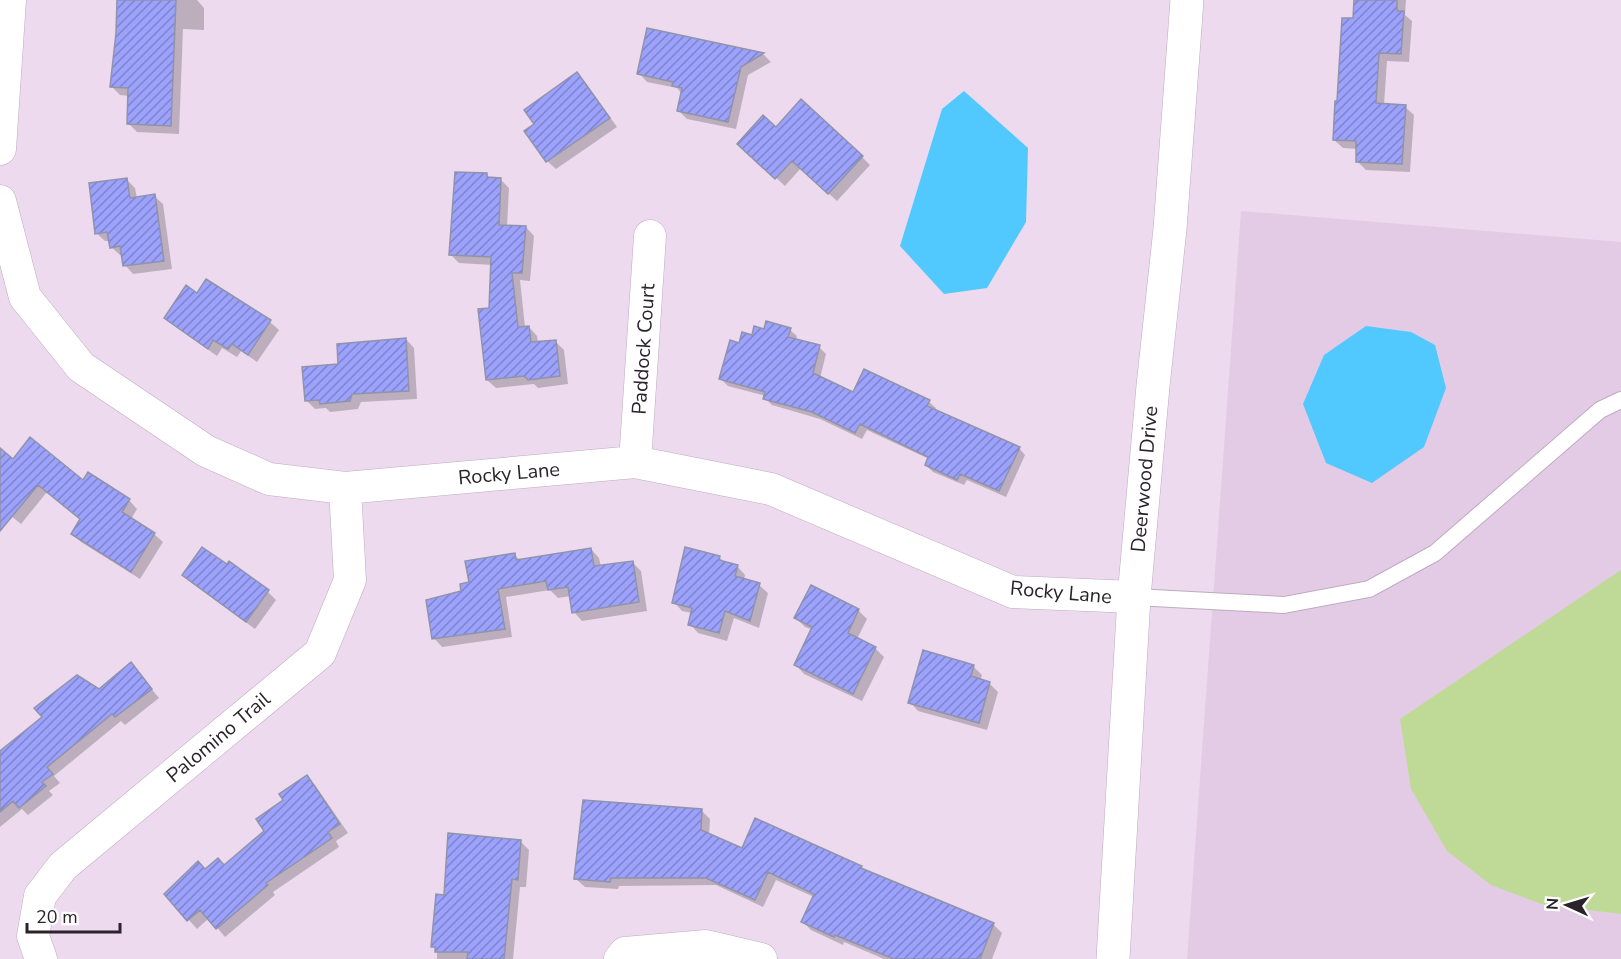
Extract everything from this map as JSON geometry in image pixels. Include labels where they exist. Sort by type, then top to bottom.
[{"type":"street","points":[[0,149],[10,0]]},
{"type":"street","name":"Deerwood Drive","points":[[1113,959],[1134,597],[1170,229],[1187,0]]},
{"type":"street","name":"Rocky Lane","points":[[0,201],[25,297],[81,367],[206,451],[269,478],[345,488],[635,462],[771,489],[1013,592],[1134,597]]},
{"type":"street","name":"Paddock Court","points":[[635,462],[650,236]]},
{"type":"street","name":"Palomino Trail","points":[[41,959],[33,936],[40,896],[63,866],[320,652],[350,580],[345,488]]},
{"type":"street","points":[[620,959],[625,953],[706,946],[761,959]]},
{"type":"lane","points":[[1134,597],[1284,605],[1369,589],[1435,553],[1600,410],[1621,400]]},
{"type":"shaded area","points":[[1241,211],[1621,242],[1621,959],[1187,959]]},
{"type":"green space","points":[[1621,570],[1621,914],[1541,904],[1491,885],[1447,851],[1411,789],[1400,719]]},
{"type":"water","points":[[964,91],[1028,148],[1026,222],[987,288],[944,294],[900,246],[942,109]]},
{"type":"water","points":[[1366,326],[1411,332],[1435,345],[1446,388],[1424,447],[1372,483],[1326,463],[1303,404],[1324,355]]},
{"type":"building","points":[[117,0],[176,0],[171,126],[127,124],[128,88],[110,87]]},
{"type":"building","points":[[1354,0],[1397,0],[1397,11],[1404,11],[1401,54],[1379,53],[1376,103],[1406,105],[1402,164],[1356,162],[1356,141],[1333,140],[1342,18],[1353,18]]},
{"type":"building","points":[[647,28],[764,53],[741,67],[728,122],[677,111],[682,88],[672,86],[673,82],[637,74]]},
{"type":"building","points":[[577,72],[610,118],[546,162],[524,131],[534,124],[524,110]]},
{"type":"building","points":[[801,99],[863,156],[828,194],[792,161],[775,179],[737,144],[763,115],[776,127]]},
{"type":"building","points":[[455,172],[487,173],[487,177],[501,178],[499,225],[526,226],[522,273],[512,273],[518,327],[529,326],[531,342],[556,340],[560,376],[528,380],[524,376],[486,380],[478,309],[489,308],[491,257],[449,255]]},
{"type":"building","points":[[127,178],[130,198],[155,194],[164,261],[123,266],[120,246],[110,248],[107,232],[95,234],[89,183]]},
{"type":"building","points":[[206,279],[271,320],[248,355],[232,344],[228,349],[213,340],[208,349],[164,318],[186,285],[197,293]]},
{"type":"building","points":[[766,321],[791,328],[788,337],[820,345],[813,373],[853,392],[864,369],[930,400],[927,406],[1020,447],[999,491],[960,474],[957,480],[925,465],[928,457],[860,424],[855,433],[812,412],[763,399],[765,392],[719,379],[730,340],[739,343],[742,332],[752,335],[754,326],[764,329]]},
{"type":"building","points":[[406,338],[409,391],[352,394],[350,401],[320,404],[319,400],[305,401],[302,367],[338,364],[337,344]]},
{"type":"building","points":[[30,437],[83,480],[88,472],[130,499],[122,512],[155,533],[131,572],[71,534],[80,519],[38,485],[0,531],[0,448],[13,459]]},
{"type":"building","points":[[202,547],[227,564],[229,561],[269,590],[246,622],[182,575]]},
{"type":"building","points":[[685,547],[720,556],[719,560],[738,565],[735,576],[760,583],[750,621],[725,611],[719,633],[688,625],[692,608],[672,603]]},
{"type":"building","points":[[591,548],[594,566],[633,561],[639,602],[572,613],[568,587],[548,590],[546,581],[498,589],[505,629],[432,639],[426,600],[461,591],[460,584],[469,582],[465,561],[515,553],[516,560]]},
{"type":"building","points":[[811,585],[859,609],[848,633],[876,647],[853,694],[794,665],[812,627],[794,618]]},
{"type":"building","points":[[923,650],[974,665],[971,676],[990,682],[979,723],[908,703]]},
{"type":"building","points":[[131,662],[152,689],[115,717],[112,714],[47,767],[53,774],[42,782],[46,786],[19,808],[13,801],[0,812],[0,751],[42,717],[34,708],[77,675],[99,689]]},
{"type":"building","points":[[307,775],[340,824],[328,832],[332,838],[266,883],[268,885],[216,929],[200,910],[187,921],[164,894],[198,861],[205,869],[218,858],[224,865],[264,831],[256,819],[283,800],[279,794]]},
{"type":"building","points":[[583,800],[702,809],[701,830],[742,848],[755,818],[862,866],[861,868],[994,923],[980,959],[894,959],[801,922],[814,894],[768,872],[755,900],[706,878],[611,878],[610,882],[574,879]]},
{"type":"building","points":[[448,833],[521,840],[518,880],[512,879],[504,959],[467,959],[468,952],[435,952],[435,947],[431,947],[436,894],[444,895]]}]
